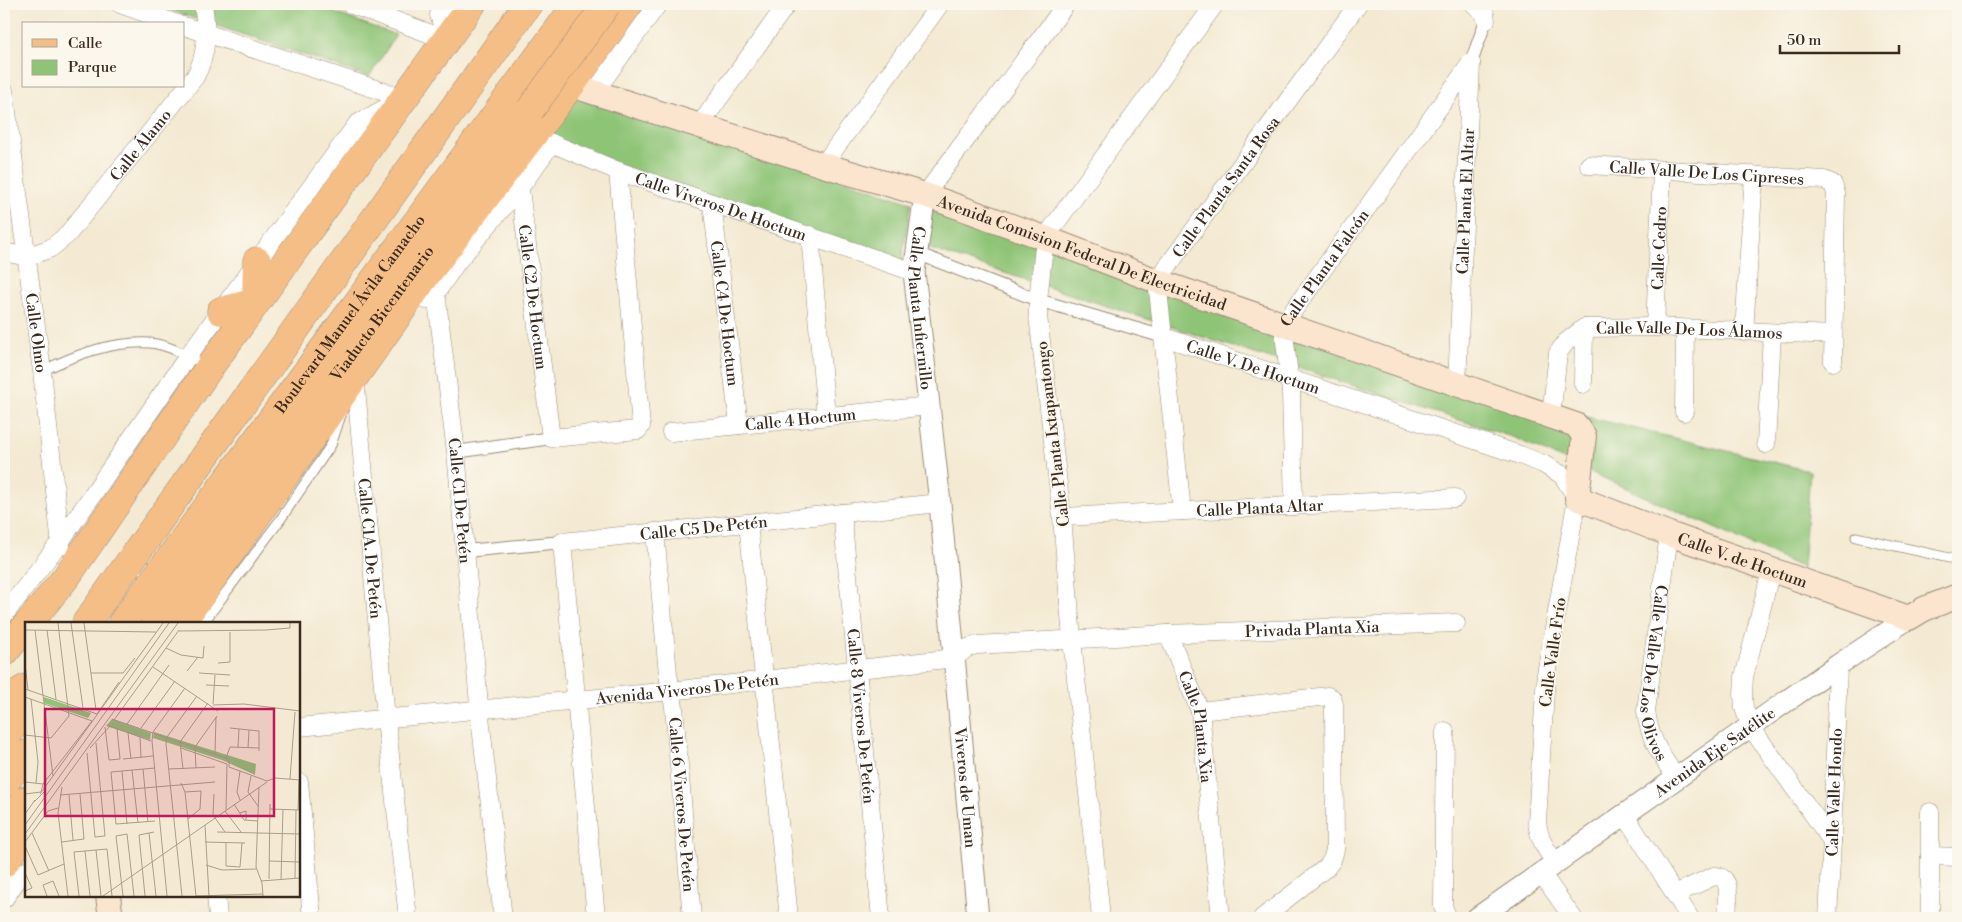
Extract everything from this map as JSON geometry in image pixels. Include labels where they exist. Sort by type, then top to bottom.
[{"type":"main road","points":[[29,622],[67,576],[199,362],[256,302],[472,4]]},
{"type":"main road","points":[[505,35],[512,4]]},
{"type":"main road","name":"Boulevard Manuel Ávila Camacho","points":[[87,622],[528,4]]},
{"type":"main road","name":"Boulevard Manuel Ávila Camacho","points":[[123,622],[577,4]]},
{"type":"main road","points":[[182,622],[255,536],[382,337],[516,157],[542,139],[582,89],[588,59],[591,4]]},
{"type":"main road","name":"Viaducto Bicentenario","points":[[156,622],[607,4]]},
{"type":"main road","points":[[588,59],[629,4]]},
{"type":"main road","name":"Avenida Comision Federal De Electricidad","points":[[582,89],[822,165],[925,195],[1045,238],[1157,282],[1576,425],[1584,436]]},
{"type":"main road","points":[[256,302],[257,261]]},
{"type":"main road","points":[[221,311],[256,302]]},
{"type":"main road","name":"Calle Valle Frío","points":[[1577,498],[1584,436]]},
{"type":"main road","name":"Calle V. de Hoctum","points":[[1577,498],[1669,534],[1909,618]]},
{"type":"main road","name":"Avenida Eje Satélite","points":[[1909,618],[1932,605],[1958,596]]},
{"type":"main road","points":[[4,653],[25,627]]},
{"type":"main road","points":[[4,701],[25,689]]},
{"type":"main road","points":[[4,740],[25,709]]},
{"type":"main road","points":[[4,784],[25,755]]},
{"type":"main road","points":[[4,831],[25,801]]},
{"type":"main road","points":[[4,863],[25,834]]},
{"type":"main road","points":[[108,897],[111,918]]},
{"type":"street","points":[[120,4],[171,22]]},
{"type":"street","name":"Calle Álamo","points":[[27,257],[50,248],[67,235],[195,77],[204,56],[206,34],[203,4]]},
{"type":"street","points":[[350,4],[447,40]]},
{"type":"street","points":[[582,89],[658,4]]},
{"type":"street","points":[[699,126],[787,4]]},
{"type":"street","points":[[822,165],[940,4]]},
{"type":"street","name":"Calle Planta Infiernillo","points":[[954,658],[915,263],[925,195],[1066,4]]},
{"type":"street","name":"Calle Planta Ixtapantongo","points":[[1101,918],[1072,640],[1062,517],[1038,300],[1045,238],[1215,4]]},
{"type":"street","name":"Calle Planta Santa Rosa","points":[[1157,282],[1358,4]]},
{"type":"street","points":[[1474,4],[1485,14],[1486,20]]},
{"type":"street","points":[[441,7],[447,40]]},
{"type":"street","name":"Calle Planta El Altar","points":[[1457,385],[1471,63],[1486,20]]},
{"type":"street","points":[[185,26],[403,98]]},
{"type":"street","name":"Calle Planta Falcón","points":[[1294,506],[1291,392],[1283,325],[1471,63]]},
{"type":"street","name":"Calle Olmo","points":[[4,90],[42,371],[60,542],[67,576]]},
{"type":"street","points":[[4,615],[199,362],[221,311],[357,124],[403,98]]},
{"type":"street","points":[[382,337],[436,293],[457,262],[521,186],[542,139]]},
{"type":"street","name":"Calle Viveros De Hoctum","points":[[542,139],[618,171],[712,203],[810,235],[915,263]]},
{"type":"street","name":"Calle C2 De Hoctum","points":[[516,157],[551,438]]},
{"type":"street","name":"Calle Valle De Los Cipreses","points":[[1589,165],[1824,180],[1833,184],[1836,194],[1833,335]]},
{"type":"street","name":"Calle Cedro","points":[[1655,328],[1662,170]]},
{"type":"street","points":[[456,452],[551,438],[638,430],[641,426],[618,171]]},
{"type":"street","points":[[1744,332],[1754,175]]},
{"type":"street","name":"Calle C4 De Hoctum","points":[[712,203],[740,425]]},
{"type":"street","points":[[810,235],[826,416]]},
{"type":"street","points":[[4,252],[27,257]]},
{"type":"street","name":"Calle V. De Hoctum","points":[[915,263],[1164,337],[1542,464],[1562,474],[1577,498]]},
{"type":"street","points":[[1157,282],[1182,511]]},
{"type":"street","name":"Calle C1 De Petén","points":[[436,293],[456,452],[480,709],[503,918]]},
{"type":"street","points":[[1583,384],[1584,328]]},
{"type":"street","name":"Calle Valle De Los Álamos","points":[[1551,416],[1558,353],[1566,342],[1584,328],[1655,328],[1833,335]]},
{"type":"street","points":[[1684,412],[1685,329]]},
{"type":"street","points":[[1766,444],[1772,334]]},
{"type":"street","points":[[1833,335],[1833,362]]},
{"type":"street","name":"Calle C1A. De Petén","points":[[353,380],[386,719],[408,918]]},
{"type":"street","name":"Calle 4 Hoctum","points":[[671,432],[929,406]]},
{"type":"street","name":"Calle Planta Altar","points":[[1062,517],[1456,498]]},
{"type":"street","name":"Calle Valle Frío","points":[[1573,918],[1548,868],[1543,845],[1538,833],[1537,822],[1546,674],[1577,498]]},
{"type":"street","name":"Calle C5 De Petén","points":[[466,551],[940,503]]},
{"type":"street","name":"Calle 8 Viveros De Petén","points":[[842,513],[881,918]]},
{"type":"street","points":[[748,523],[789,918]]},
{"type":"street","points":[[655,532],[671,691]]},
{"type":"street","name":"Calle Valle De Los Olivos","points":[[1669,534],[1646,711],[1654,745],[1676,778]]},
{"type":"street","points":[[562,542],[596,918]]},
{"type":"street","points":[[1771,570],[1744,678],[1744,708],[1750,726],[1832,841]]},
{"type":"street","name":"Avenida Eje Satélite","points":[[1477,918],[1750,726],[1909,618]]},
{"type":"street","name":"Privada Planta Xia","points":[[1168,634],[1456,623]]},
{"type":"street","points":[[1072,640],[1168,634]]},
{"type":"street","name":"Calle Planta Xia","points":[[1168,634],[1200,712],[1221,918]]},
{"type":"street","name":"Avenida Viveros De Petén","points":[[300,727],[765,681],[954,658],[967,648],[977,645],[1072,640]]},
{"type":"street","name":"Viveros de Uman","points":[[954,658],[978,918]]},
{"type":"street","name":"Calle Valle Hondo","points":[[1828,918],[1838,665]]},
{"type":"street","name":"Calle 6 Viveros De Petén","points":[[671,691],[674,707],[692,918]]},
{"type":"street","points":[[1200,712],[1328,696],[1332,698],[1334,704],[1335,850],[1332,860],[1326,867],[1262,918]]},
{"type":"street","points":[[1445,731],[1443,907],[1448,918]]},
{"type":"street","points":[[300,792],[312,918]]},
{"type":"street","points":[[1930,812],[1930,918]]},
{"type":"street","points":[[1625,815],[1690,918]]},
{"type":"street","points":[[1930,856],[1958,858]]},
{"type":"street","points":[[4,899],[25,872]]},
{"type":"street","points":[[1676,894],[1714,876],[1720,876],[1725,879],[1728,886],[1727,918]]},
{"type":"street","points":[[216,897],[218,918]]},
{"type":"lane","points":[[42,371],[74,356],[109,346],[150,344],[168,348],[199,362]]},
{"type":"lane","points":[[204,622],[255,536]]},
{"type":"lane","points":[[1856,536],[1958,560]]},
{"type":"green space","points":[[152,4],[310,4],[396,35],[369,77]]},
{"type":"green space","points":[[571,85],[911,203],[901,266],[525,145]]},
{"type":"green space","points":[[931,196],[1505,397],[1810,471],[1803,568],[1515,438],[924,247]]}]
